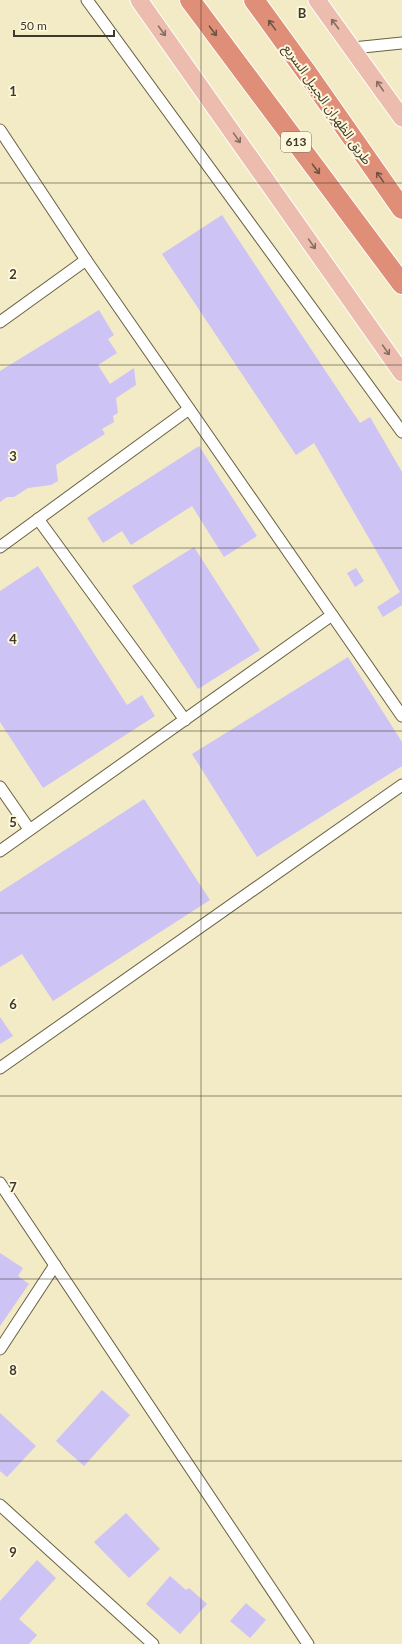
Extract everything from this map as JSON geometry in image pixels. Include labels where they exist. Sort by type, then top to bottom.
[{"type":"highway","name":"613","points":[[190,0],[402,284]]},
{"type":"highway","name":"طريق الظهران الجبيل السريع","points":[[254,0],[402,209]]},
{"type":"main road","points":[[139,0],[402,373]]},
{"type":"main road","points":[[317,0],[402,118]]},
{"type":"street","points":[[87,0],[402,432]]},
{"type":"street","points":[[353,48],[402,43]]},
{"type":"street","points":[[0,130],[86,260],[402,716]]},
{"type":"street","points":[[0,322],[86,260]]},
{"type":"street","points":[[0,547],[189,409]]},
{"type":"street","points":[[38,519],[185,720]]},
{"type":"street","points":[[0,851],[332,615]]},
{"type":"street","points":[[0,1068],[402,784]]},
{"type":"street","points":[[0,787],[29,829]]},
{"type":"street","points":[[0,1183],[308,1644]]},
{"type":"street","points":[[0,1348],[55,1266]]},
{"type":"street","points":[[0,1505],[153,1644]]},
{"type":"building","points":[[222,215],[360,423],[370,417],[402,472],[402,605],[383,617],[377,607],[400,592],[314,443],[296,455],[162,254]]},
{"type":"building","points":[[99,310],[114,335],[108,339],[117,353],[98,365],[110,384],[134,368],[136,385],[116,398],[118,413],[113,416],[114,422],[102,429],[105,434],[56,465],[58,481],[51,485],[28,488],[14,497],[7,497],[0,502],[0,371]]},
{"type":"building","points":[[199,446],[257,536],[224,557],[192,506],[131,545],[122,531],[103,543],[87,518]]},
{"type":"building","points":[[194,547],[260,650],[198,689],[132,586]]},
{"type":"building","points":[[38,566],[127,705],[142,695],[155,716],[43,788],[0,722],[0,591]]},
{"type":"building","points":[[356,568],[364,581],[355,587],[347,573]]},
{"type":"building","points":[[348,657],[402,742],[402,766],[257,857],[192,754]]},
{"type":"building","points":[[144,799],[210,900],[53,1001],[22,954],[0,967],[0,892]]},
{"type":"building","points":[[0,1017],[13,1036],[0,1044]]},
{"type":"building","points":[[0,1253],[23,1268],[18,1276],[29,1284],[0,1326]]},
{"type":"building","points":[[102,1390],[130,1415],[84,1466],[56,1441]]},
{"type":"building","points":[[0,1413],[36,1446],[7,1477],[0,1471]]},
{"type":"building","points":[[126,1513],[160,1549],[129,1578],[94,1542]]},
{"type":"building","points":[[37,1560],[56,1578],[19,1619],[37,1635],[29,1644],[0,1644],[0,1601]]},
{"type":"building","points":[[170,1576],[186,1590],[189,1588],[207,1604],[180,1634],[146,1604]]},
{"type":"building","points":[[246,1603],[266,1620],[250,1638],[230,1621]]}]
